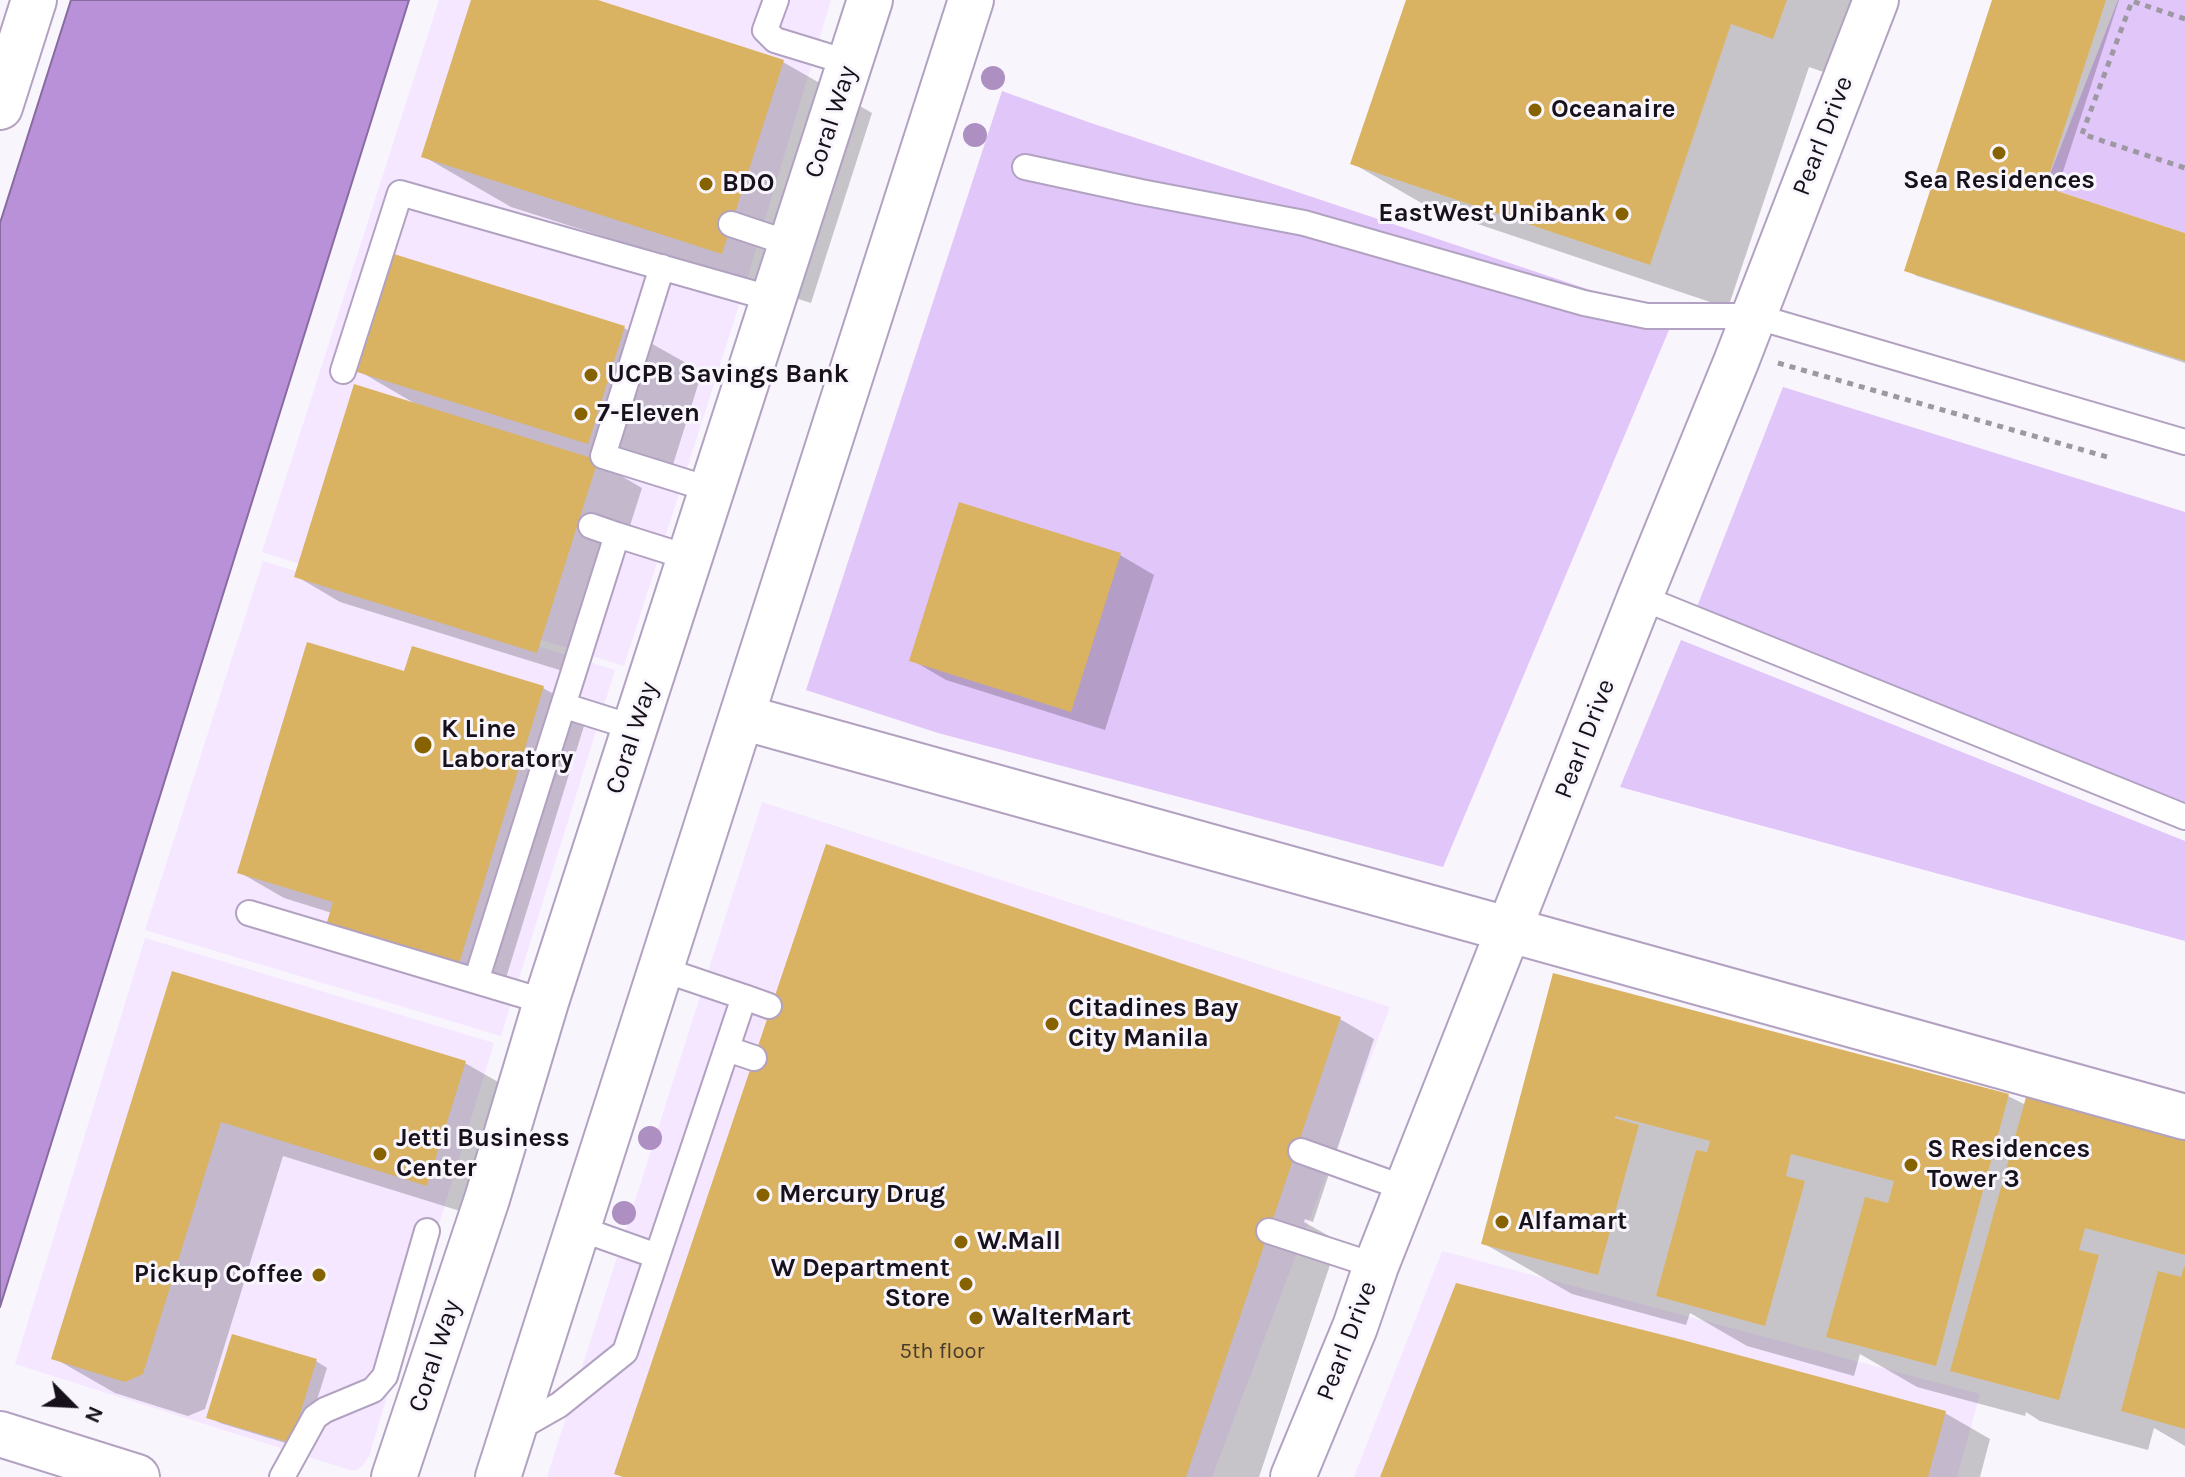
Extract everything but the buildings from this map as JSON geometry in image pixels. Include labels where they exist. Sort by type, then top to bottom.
[{"type":"street","points":[[2,93],[10,38],[34,0]]},
{"type":"street","name":"Coral Way","points":[[394,1477],[487,1199],[546,1002],[870,0]]},
{"type":"street","points":[[498,1477],[971,0]]},
{"type":"street","name":"Pearl Drive","points":[[1293,1477],[1747,334],[1876,0]]},
{"type":"street","points":[[742,717],[2185,1117]]},
{"type":"street","points":[[0,1434],[137,1477]]},
{"type":"lane","points":[[776,0],[765,30],[769,36],[850,63]]},
{"type":"lane","points":[[1025,167],[1304,223],[1584,303],[1747,334],[2185,442]]},
{"type":"lane","points":[[343,371],[400,193],[773,299]]},
{"type":"lane","points":[[731,224],[791,244]]},
{"type":"lane","points":[[662,267],[603,456],[712,490]]},
{"type":"lane","points":[[591,526],[690,558]]},
{"type":"lane","points":[[476,981],[617,535]]},
{"type":"lane","points":[[1640,597],[2185,817]]},
{"type":"lane","points":[[565,706],[635,728]]},
{"type":"lane","points":[[249,913],[546,1002]]},
{"type":"lane","points":[[661,969],[769,1006]]},
{"type":"lane","points":[[512,1431],[559,1405],[625,1352],[744,997]]},
{"type":"lane","points":[[727,1049],[754,1058]]},
{"type":"lane","points":[[1301,1151],[1407,1189]]},
{"type":"lane","points":[[578,1228],[657,1256]]},
{"type":"lane","points":[[282,1477],[315,1417],[373,1390],[385,1376],[427,1231]]},
{"type":"lane","points":[[1269,1231],[1376,1266]]},
{"type":"path","points":[[2185,19],[2132,1],[2082,134],[2185,168]]},
{"type":"path","points":[[1747,334],[2124,462]]},
{"type":"shaded area","points":[[71,0],[409,0],[0,1307],[0,223]]},
{"type":"shaded area","points":[[439,0],[831,0],[745,286],[624,666],[262,552]]},
{"type":"shaded area","points":[[2118,0],[2185,0],[2185,233],[2045,187]]},
{"type":"shaded area","points":[[1002,91],[1674,318],[1443,867],[938,733],[806,690]]},
{"type":"shaded area","points":[[1783,387],[2185,512],[2185,802],[1695,612]]},
{"type":"shaded area","points":[[263,561],[615,670],[501,1036],[145,930]]},
{"type":"shaded area","points":[[1681,640],[2185,841],[2185,941],[1620,787]]},
{"type":"shaded area","name":"W.Mall","points":[[762,802],[1390,1007],[1212,1477],[547,1477]]},
{"type":"shaded area","points":[[145,938],[494,1043],[369,1456],[357,1470],[15,1364]]},
{"type":"shaded area","points":[[1442,1251],[1980,1394],[1957,1477],[1354,1477]]},
{"type":"place","name":"Oceanaire","points":[[1535,110]]},
{"type":"place","name":"Sea Residences","points":[[1999,153]]},
{"type":"place","name":"BDO","points":[[706,184]]},
{"type":"place","name":"EastWest Unibank","points":[[1622,214]]},
{"type":"place","name":"UCPB Savings Bank","points":[[591,375]]},
{"type":"place","name":"7-Eleven","points":[[581,414]]},
{"type":"place","name":"K Line Laboratory","points":[[423,745]]},
{"type":"place","name":"Citadines Bay City Manila","points":[[1052,1024]]},
{"type":"place","name":"Jetti Business Center","points":[[380,1154]]},
{"type":"place","name":"S Residences Tower 3","points":[[1911,1165]]},
{"type":"place","name":"Mercury Drug","points":[[763,1195]]},
{"type":"place","name":"Alfamart","points":[[1502,1222]]},
{"type":"place","name":"W.Mall","points":[[961,1242]]},
{"type":"place","name":"Pickup Coffee","points":[[319,1275]]},
{"type":"place","name":"W Department Store","points":[[966,1284]]},
{"type":"place","name":"WalterMart","points":[[976,1318]]}]
